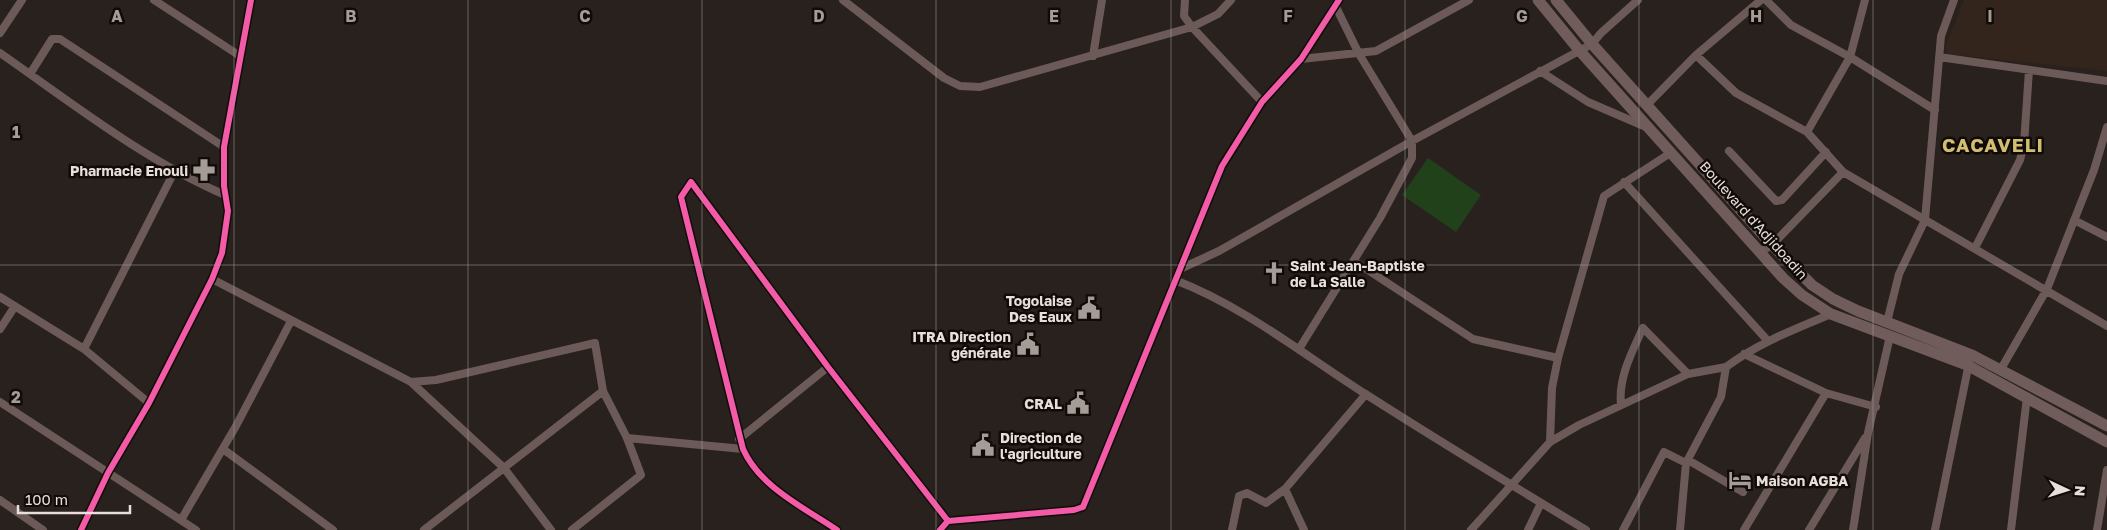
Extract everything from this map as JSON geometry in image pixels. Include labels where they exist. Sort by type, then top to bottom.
[{"type":"main road","name":"Boulevard d'Adjidoadin","points":[[1538,0],[1579,50],[1760,252],[1802,295],[1830,314],[1967,365],[2107,442]]},
{"type":"main road","name":"Boulevard d'Adjidoadin","points":[[1556,0],[1592,44],[1772,245],[1812,285],[1833,299],[1974,356],[2107,426]]},
{"type":"main road","points":[[1721,208],[1734,202]]},
{"type":"street","points":[[0,33],[22,0]]},
{"type":"street","points":[[154,0],[240,56]]},
{"type":"street","points":[[80,530],[108,473],[149,403],[212,280],[222,253],[228,210],[223,177],[224,146],[251,0]]},
{"type":"street","points":[[843,0],[944,78],[960,86],[980,87],[1192,27],[1218,14],[1231,0]]},
{"type":"street","points":[[1093,56],[1102,0]]},
{"type":"street","points":[[1185,0],[1184,16],[1192,27],[1262,102]]},
{"type":"street","points":[[1301,59],[1376,51],[1469,0]]},
{"type":"street","points":[[1180,268],[1219,251],[1412,141],[1592,44],[1601,33],[1638,0]]},
{"type":"street","points":[[1647,105],[1696,55],[1761,0]]},
{"type":"street","points":[[1766,0],[1790,25],[1850,57],[1935,110]]},
{"type":"street","points":[[1807,132],[1850,57],[1865,0]]},
{"type":"street","points":[[1886,322],[1899,274],[1925,220],[1941,36],[1954,0]]},
{"type":"street","points":[[1299,349],[1320,312],[1354,261],[1410,162],[1412,141],[1359,54],[1337,2]]},
{"type":"street","points":[[940,530],[948,521],[1074,510],[1083,507],[1222,166],[1262,102],[1301,59],[1337,2]]},
{"type":"street","points":[[30,74],[52,39],[60,39],[224,146]]},
{"type":"street","points":[[0,53],[147,154],[225,194]]},
{"type":"street","points":[[1696,55],[1736,92],[1807,132],[1843,172],[2047,289],[2107,326]]},
{"type":"street","points":[[1939,57],[2107,81]]},
{"type":"street","points":[[1975,248],[2020,160],[2024,144],[2029,70]]},
{"type":"street","points":[[1540,71],[1588,102],[1650,128]]},
{"type":"street","points":[[2001,369],[2047,289],[2094,170],[2107,127]]},
{"type":"street","points":[[1729,151],[1776,201],[1782,200],[1826,152]]},
{"type":"street","points":[[1550,442],[1552,388],[1558,358],[1602,200],[1606,194],[1672,152]]},
{"type":"street","points":[[84,349],[175,170]]},
{"type":"street","points":[[1760,252],[1772,245],[1843,172]]},
{"type":"street","points":[[837,530],[767,482],[750,465],[743,449],[681,197],[691,182],[828,367],[948,521]]},
{"type":"street","points":[[1624,182],[1768,341]]},
{"type":"street","points":[[2074,220],[2107,237]]},
{"type":"street","points":[[1354,261],[1473,339],[1558,358]]},
{"type":"street","points":[[212,280],[411,382],[504,468],[551,530]]},
{"type":"street","points":[[1175,280],[1213,297],[1299,349],[1366,394],[1586,530]]},
{"type":"street","points":[[0,297],[84,349],[149,403]]},
{"type":"street","points":[[0,329],[15,306]]},
{"type":"street","points":[[1471,530],[1510,483],[1550,442],[1579,425],[1688,374],[1726,367],[1744,354],[1768,341],[1830,314]]},
{"type":"street","points":[[181,520],[223,449],[291,321]]},
{"type":"street","points":[[1621,405],[1620,396],[1626,370],[1643,328],[1688,374]]},
{"type":"street","points":[[1853,530],[1868,433],[1876,407],[1890,336]]},
{"type":"street","points":[[411,382],[436,380],[595,343],[603,391],[641,470],[640,477],[572,530]]},
{"type":"street","points":[[1744,354],[1826,393],[1876,407]]},
{"type":"street","points":[[1935,530],[1967,365],[1974,356]]},
{"type":"street","points":[[739,439],[828,367]]},
{"type":"street","points":[[1680,530],[1687,461],[1721,397],[1726,367]]},
{"type":"street","points":[[424,530],[603,391]]},
{"type":"street","points":[[1744,530],[1826,393]]},
{"type":"street","points":[[1232,530],[1239,496],[1247,493],[1266,503],[1285,489],[1366,394]]},
{"type":"street","points":[[2011,530],[2027,397]]},
{"type":"street","points":[[0,402],[196,530]]},
{"type":"street","points":[[1808,530],[1868,433]]},
{"type":"street","points":[[627,438],[743,449]]},
{"type":"street","points":[[223,449],[333,530]]},
{"type":"street","points":[[1622,530],[1664,452],[1687,461],[1743,492]]},
{"type":"street","points":[[2097,530],[2107,470]]},
{"type":"street","points":[[1285,489],[1304,530]]},
{"type":"street","points":[[0,500],[43,530]]},
{"type":"street","points":[[1528,530],[1541,503]]},
{"type":"shaded area","points":[[1964,0],[2107,0],[2107,71],[1948,54],[1945,47]]},
{"type":"green space","points":[[1428,158],[1481,195],[1456,232],[1402,195]]},
{"type":"cycle path","points":[[81,530],[108,473],[149,403],[212,279],[222,253],[228,211],[224,186],[224,147],[251,0]]},
{"type":"cycle path","points":[[940,530],[948,521],[1074,510],[1083,507],[1222,166],[1262,102],[1301,59],[1339,0]]},
{"type":"cycle path","points":[[837,530],[771,485],[760,474],[743,449],[681,197],[691,182],[828,367],[948,521]]},
{"type":"place","name":"Pharmacie Enouli","points":[[204,170]]},
{"type":"place","name":"Saint Jean-Baptiste de La Salle","points":[[1274,273]]},
{"type":"place","name":"Togolaise Des Eaux","points":[[1089,308]]},
{"type":"place","name":"ITRA Direction générale","points":[[1028,344]]},
{"type":"place","name":"CRAL","points":[[1078,403]]},
{"type":"place","name":"Direction de l'agriculture","points":[[983,445]]},
{"type":"place","name":"Maison AGBA","points":[[1740,480]]},
{"type":"district","name":"CACAVELI","points":[[1993,144]]}]
